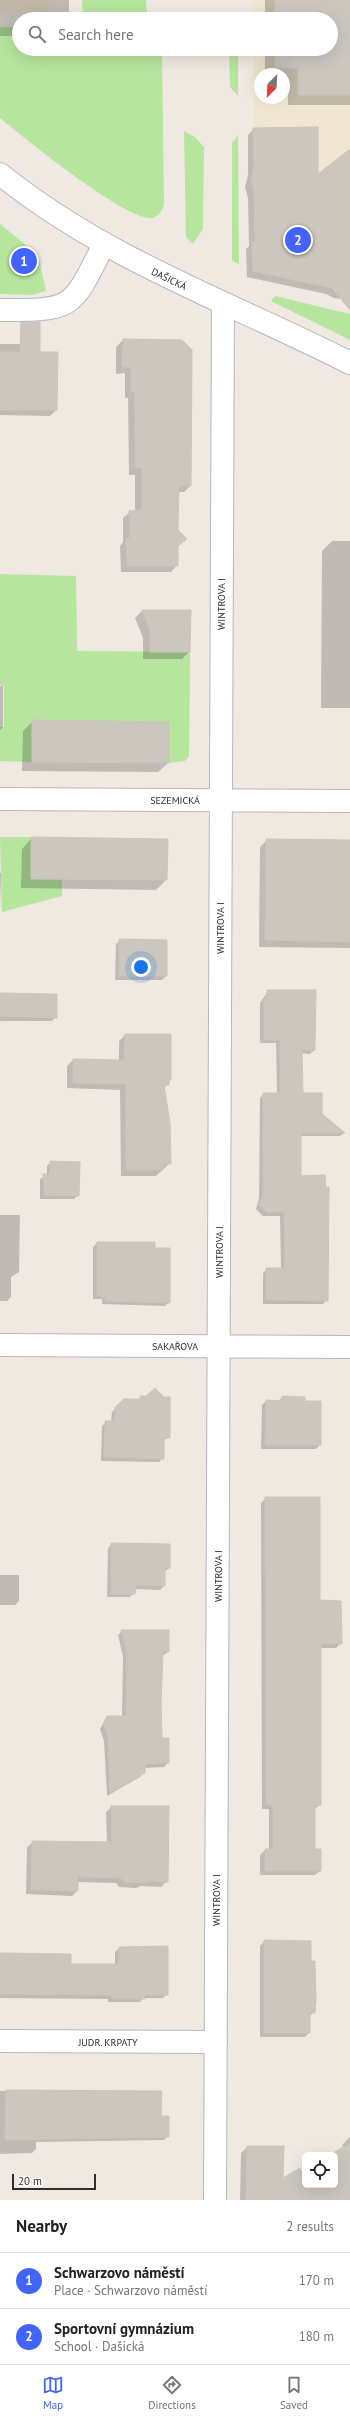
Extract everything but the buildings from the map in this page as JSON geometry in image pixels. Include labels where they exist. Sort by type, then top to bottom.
[{"type":"street","name":"DAŠICKÁ","points":[[0,174],[52,212],[140,265],[350,363]]},
{"type":"street","points":[[0,310],[48,310],[66,304],[79,292],[104,244]]},
{"type":"street","name":"WINTROVA I","points":[[215,2200],[222,304]]},
{"type":"street","name":"SEZEMICKÁ","points":[[0,799],[350,802]]},
{"type":"street","name":"SAKAŘOVA","points":[[0,1345],[350,1347]]},
{"type":"street","name":"JUDR. KRPATY","points":[[0,2041],[216,2042]]},
{"type":"shaded area","points":[[0,0],[49,0],[49,12],[0,13]]},
{"type":"shaded area","points":[[253,0],[350,0],[350,292],[253,271],[252,241],[255,241],[254,190],[251,187],[251,174],[254,171],[253,56],[338,56],[338,12],[253,12]]},
{"type":"green space","points":[[82,0],[146,0],[147,12],[83,12]]},
{"type":"green space","points":[[0,27],[12,27],[12,56],[162,56],[164,205],[161,212],[153,218],[150,218],[137,215],[119,205],[74,176],[0,118]]},
{"type":"green space","points":[[229,56],[238,56],[238,96],[230,87]]},
{"type":"green space","points":[[184,131],[195,137],[204,147],[203,229],[193,244],[186,237]]},
{"type":"green space","points":[[238,135],[239,264],[232,261],[232,143]]},
{"type":"green space","points":[[0,224],[38,255],[46,291],[31,295],[0,294]]},
{"type":"green space","points":[[275,296],[350,314],[350,340],[271,301]]},
{"type":"green space","points":[[0,574],[76,576],[77,651],[190,652],[189,756],[185,761],[169,763],[169,722],[32,720],[32,762],[0,761],[0,727],[4,727],[4,686],[0,685]]},
{"type":"green space","points":[[0,837],[31,837],[31,878],[62,879],[62,896],[2,912]]},
{"type":"place","name":"Sportovní gymnázium","points":[[298,240]]},
{"type":"place","name":"Schwarzovo náměstí","points":[[24,261]]}]
